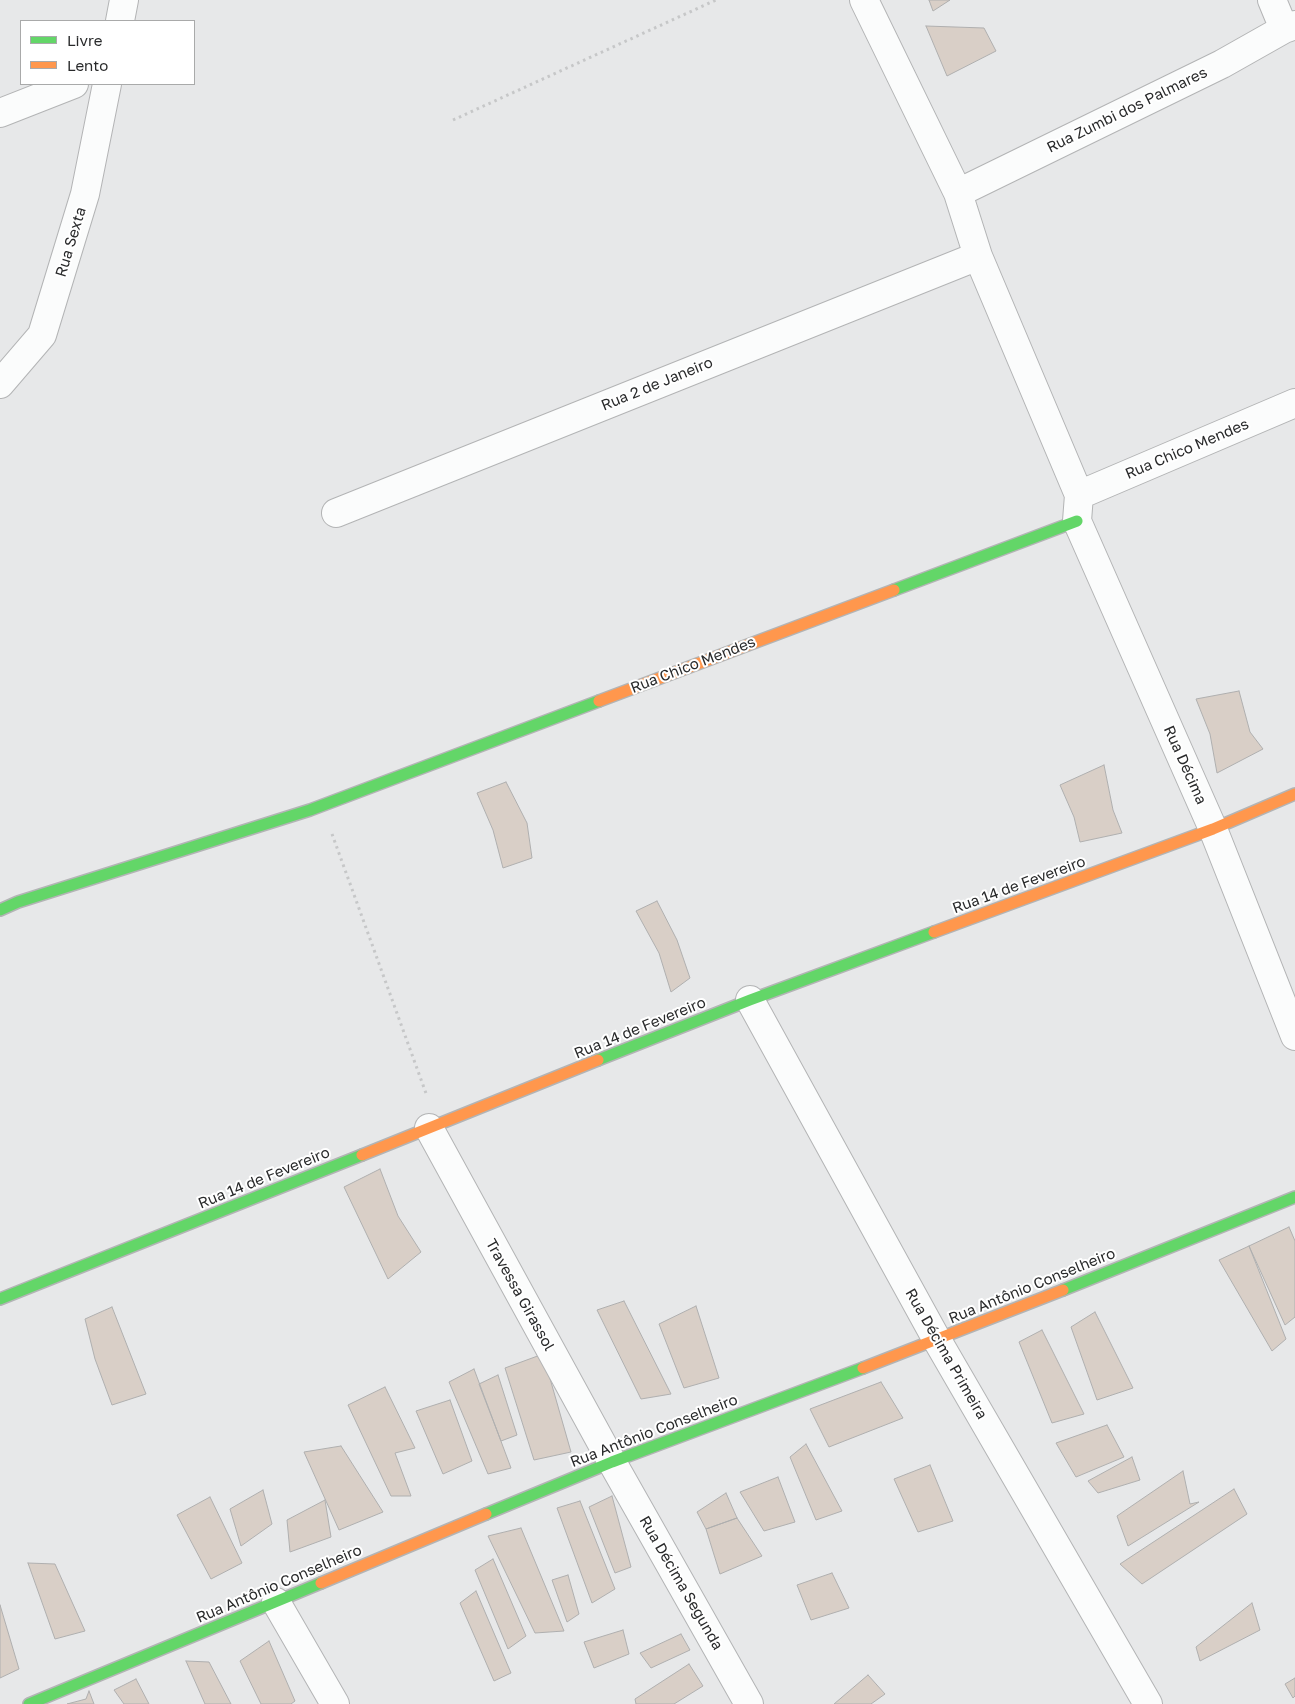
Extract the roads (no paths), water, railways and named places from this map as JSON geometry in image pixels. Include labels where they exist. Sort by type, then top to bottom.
[{"type":"street","points":[[120,20],[124,0]]},
{"type":"street","points":[[864,0],[958,193],[978,256],[1078,508]]},
{"type":"street","points":[[1272,0],[1289,27]]},
{"type":"street","name":"Rua Zumbi dos Palmares","points":[[958,193],[1222,64],[1289,27]]},
{"type":"street","points":[[0,113],[71,85]]},
{"type":"street","name":"Rua Sexta","points":[[0,384],[42,335],[85,194],[108,85]]},
{"type":"street","name":"Rua 2 de Janeiro","points":[[336,513],[978,256]]},
{"type":"street","name":"Rua Chico Mendes","points":[[0,910],[18,902],[310,810],[1078,508],[1295,403]]},
{"type":"street","name":"Rua Décima","points":[[1078,508],[1213,829],[1295,1036]]},
{"type":"street","name":"Rua 14 de Fevereiro","points":[[0,1299],[750,1000],[1213,829],[1295,794]]},
{"type":"street","name":"Rua Décima Primeira","points":[[750,1000],[937,1340],[1148,1704]]},
{"type":"street","name":"Travessa Girassol","points":[[433,1126],[612,1462]]},
{"type":"street","name":"Rua Antônio Conselheiro","points":[[29,1704],[612,1462],[937,1340],[1295,1197]]},
{"type":"street","name":"Rua Décima Segunda","points":[[612,1462],[749,1704]]},
{"type":"street","points":[[276,1602],[335,1704]]}]
